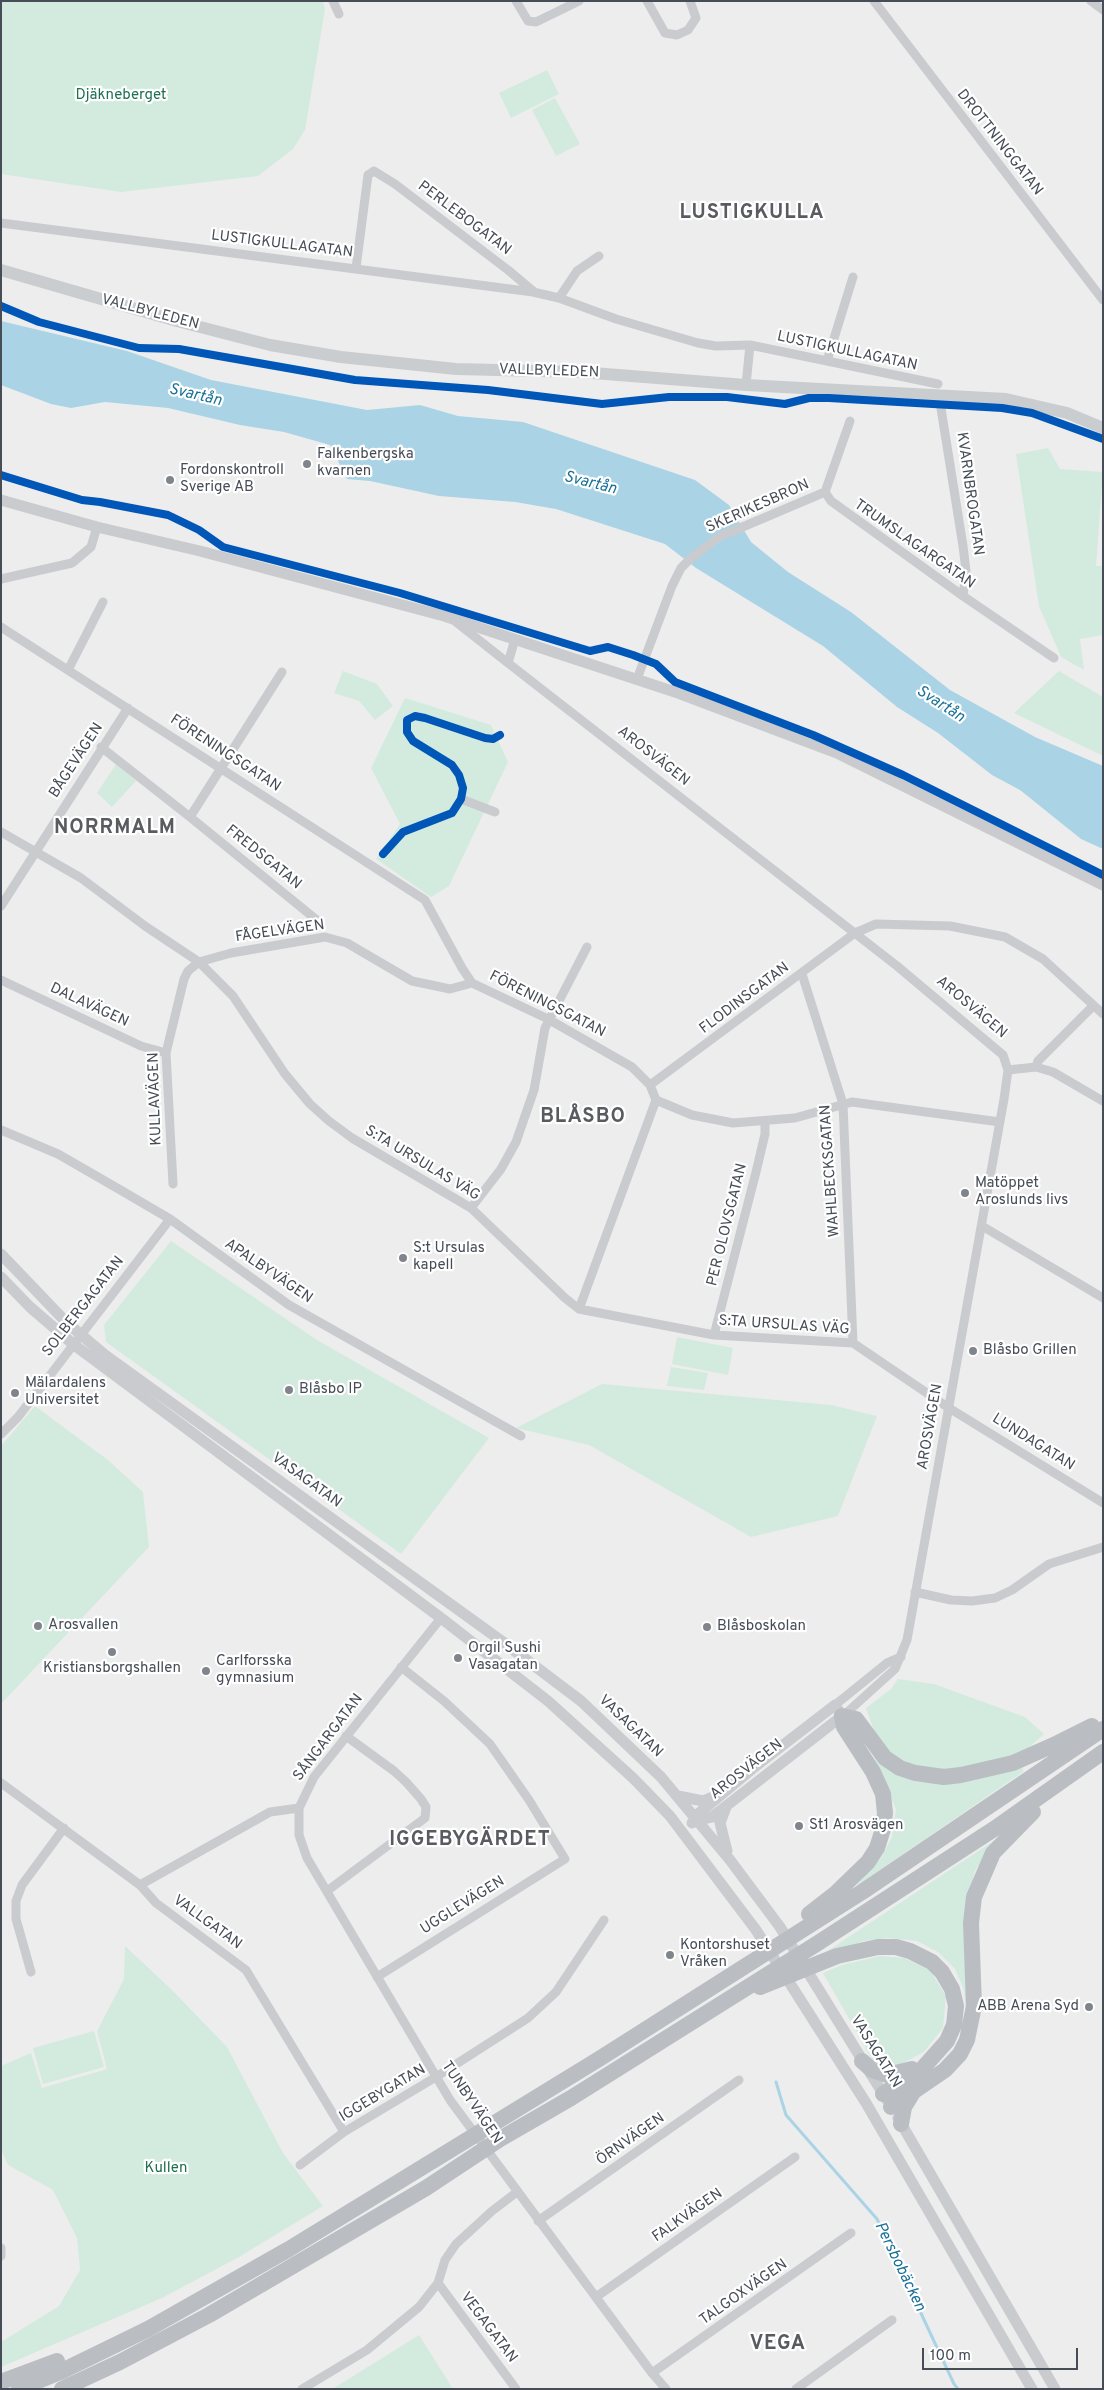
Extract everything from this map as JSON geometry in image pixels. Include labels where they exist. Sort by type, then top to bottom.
[{"type":"highway","points":[[839,1711],[856,1719],[890,1761],[915,1774],[944,1777],[961,1776],[1013,1762],[1103,1729]]},
{"type":"highway","points":[[755,1959],[856,1875],[874,1854],[881,1838],[885,1813],[883,1794],[873,1772],[844,1727],[839,1711]]},
{"type":"highway","points":[[19,2389],[106,2350],[204,2298],[290,2249],[599,2059],[862,1892],[1051,1765],[1103,1719]]},
{"type":"highway","points":[[67,2387],[166,2338],[426,2188],[500,2139],[571,2098],[743,1990],[1064,1784],[1098,1759]]},
{"type":"highway","points":[[887,2100],[912,2094],[945,2070],[960,2054],[967,2040],[974,2006],[971,1923],[974,1897],[986,1864],[1011,1832],[1064,1784]]},
{"type":"highway","points":[[743,1990],[765,1986],[821,1962],[864,1949],[896,1947],[920,1954],[932,1962],[948,1981],[954,1996],[957,2016],[948,2040],[922,2069],[887,2100]]},
{"type":"highway","points":[[862,2061],[872,2070],[887,2075],[900,2074],[911,2069],[922,2069]]},
{"type":"highway","points":[[901,2124],[904,2108],[912,2094]]},
{"type":"highway","points":[[1,2382],[92,2346],[106,2350]]},
{"type":"main road","name":"VALLBYLEDEN","points":[[1,270],[177,321],[270,345],[341,357],[421,367],[580,372],[746,385],[939,390],[1046,406],[1103,428]]},
{"type":"street","points":[[333,1],[339,14]]},
{"type":"street","points":[[516,1],[528,21],[536,22],[579,1]]},
{"type":"street","points":[[647,1],[665,33],[677,35],[688,30],[696,18],[690,1]]},
{"type":"street","name":"DROTTNINGGATAN","points":[[874,1],[1102,298]]},
{"type":"street","points":[[1091,1],[1103,10]]},
{"type":"street","name":"PERLEBOGATAN","points":[[356,268],[368,175],[376,172],[395,184],[508,270],[533,292]]},
{"type":"street","name":"LUSTIGKULLAGATAN","points":[[1,223],[533,292],[559,298],[616,319],[698,343],[716,346],[750,345],[827,361],[939,390]]},
{"type":"street","points":[[559,298],[565,285],[577,270],[599,256]]},
{"type":"street","points":[[827,361],[853,277]]},
{"type":"street","points":[[746,385],[750,345]]},
{"type":"street","name":"KVARNBROGATAN","points":[[939,390],[965,562],[963,596]]},
{"type":"street","points":[[825,492],[850,421]]},
{"type":"street","name":"TRUMSLAGARGATAN","points":[[825,492],[837,507],[1054,658]]},
{"type":"street","name":"SKERIKESBRON","points":[[637,679],[669,593],[681,568],[707,544],[825,492]]},
{"type":"street","points":[[1,500],[97,527],[200,551],[452,618],[637,679],[837,753],[1103,885]]},
{"type":"street","points":[[1,580],[72,563],[91,547],[97,527]]},
{"type":"street","points":[[68,670],[103,602]]},
{"type":"street","name":"AROSVÄGEN","points":[[452,618],[855,933],[1003,1054],[1008,1070],[982,1226],[907,1640],[901,1658],[895,1669],[730,1788],[698,1814],[697,1820]]},
{"type":"street","name":"FÖRENINGSGATAN","points":[[1,627],[425,900],[472,983],[548,1019],[632,1067],[650,1085],[656,1100]]},
{"type":"street","points":[[508,663],[515,639]]},
{"type":"street","points":[[190,817],[282,672]]},
{"type":"street","name":"BÅGEVÄGEN","points":[[1,906],[101,747],[128,708]]},
{"type":"street","name":"FREDSGATAN","points":[[101,747],[318,921]]},
{"type":"street","points":[[461,799],[495,812]]},
{"type":"street","name":"S:TA URSULAS VÄG","points":[[1,832],[81,878],[145,926],[199,962],[233,996],[286,1074],[310,1104],[352,1138],[471,1208],[565,1298],[579,1309],[714,1335],[853,1343],[949,1408]]},
{"type":"street","name":"FLODINSGATAN","points":[[650,1085],[855,933],[876,924],[950,926],[1005,936],[1043,959],[1103,1014]]},
{"type":"street","name":"FÅGELVÄGEN","points":[[199,962],[231,953],[325,937],[347,943],[412,981],[450,990],[472,983]]},
{"type":"street","points":[[471,1208],[502,1169],[516,1142],[534,1090],[548,1019],[587,947]]},
{"type":"street","name":"KULLAVÄGEN","points":[[172,1184],[166,1053],[184,979],[188,971],[199,962]]},
{"type":"street","name":"WAHLBECKSGATAN","points":[[802,974],[844,1104],[853,1343]]},
{"type":"street","name":"DALAVÄGEN","points":[[1,980],[141,1046],[166,1053]]},
{"type":"street","points":[[1036,1068],[1038,1061],[1093,1006]]},
{"type":"street","points":[[1008,1070],[1036,1068],[1053,1072],[1103,1102]]},
{"type":"street","points":[[579,1309],[656,1100],[692,1115],[733,1123],[765,1121],[820,1113],[852,1102],[1000,1122]]},
{"type":"street","name":"PER OLOVSGATAN","points":[[714,1335],[760,1153],[765,1121]]},
{"type":"street","name":"APALBYVÄGEN","points":[[1,1130],[58,1154],[170,1219],[289,1305],[521,1436]]},
{"type":"street","name":"SOLBERGAGATAN","points":[[1,1434],[18,1417],[170,1219]]},
{"type":"street","points":[[982,1226],[1103,1298]]},
{"type":"street","name":"VASAGATAN","points":[[1,1254],[66,1322],[105,1354],[503,1642],[580,1701],[678,1796],[730,1860],[804,1964],[887,2100],[1055,2389]]},
{"type":"street","name":"VASAGATAN","points":[[1,1277],[30,1307],[73,1344],[441,1618],[548,1701],[633,1778],[682,1830],[739,1906],[866,2103],[1032,2389]]},
{"type":"street","name":"LUNDAGATAN","points":[[949,1408],[1103,1503]]},
{"type":"street","points":[[915,1592],[950,1600],[972,1602],[995,1598],[1012,1590],[1049,1564],[1103,1547]]},
{"type":"street","points":[[441,1618],[451,1605]]},
{"type":"street","name":"SÅNGARGATAN","points":[[299,1808],[314,1777],[441,1618]]},
{"type":"street","name":"AROSVÄGEN","points":[[682,1830],[697,1820],[712,1817],[839,1711],[887,1663],[901,1658]]},
{"type":"street","name":"UGGLEVÄGEN","points":[[377,1977],[565,1859],[529,1800],[490,1744],[444,1701],[401,1666]]},
{"type":"street","points":[[327,1891],[425,1818],[426,1807],[406,1782],[346,1736]]},
{"type":"street","name":"VALLGATAN","points":[[1,1783],[140,1885],[156,1903],[246,1970],[344,2132]]},
{"type":"street","points":[[678,1796],[703,1802],[730,1788]]},
{"type":"street","points":[[728,1804],[720,1823],[721,1834],[730,1860]]},
{"type":"street","points":[[140,1885],[270,1812],[299,1808]]},
{"type":"street","name":"TUNBYVÄGEN","points":[[299,1808],[299,1835],[307,1858],[436,2077],[503,2174],[666,2389]]},
{"type":"street","points":[[31,1972],[16,1919],[16,1901],[22,1884],[64,1828]]},
{"type":"street","name":"IGGEBYGATAN","points":[[300,2165],[344,2132],[510,2031],[542,2007],[580,1959],[604,1920]]},
{"type":"street","name":"ÖRNVÄGEN","points":[[538,2221],[738,2080]]},
{"type":"street","points":[[866,2103],[887,2100]]},
{"type":"street","points":[[874,2118],[887,2100]]},
{"type":"street","name":"FALKVÄGEN","points":[[596,2298],[795,2156]]},
{"type":"street","points":[[302,2389],[367,2350],[419,2306],[438,2283],[445,2260],[456,2244],[492,2211],[517,2192]]},
{"type":"street","name":"TALGOXVÄGEN","points":[[652,2373],[851,2233]]},
{"type":"street","points":[[1,2248],[1,2256]]},
{"type":"street","name":"VEGAGATAN","points":[[438,2283],[516,2389]]},
{"type":"street","points":[[796,2389],[892,2320]]},
{"type":"green space","name":"Djäkneberget","points":[[1,1],[323,1],[325,9],[305,130],[293,149],[258,176],[121,192],[1,174]]},
{"type":"green space","points":[[547,70],[559,94],[511,118],[499,93]]},
{"type":"green space","points":[[555,98],[580,144],[556,156],[532,110]]},
{"type":"green space","points":[[1048,448],[1060,469],[1103,472],[1096,566],[1103,566],[1103,635],[1080,639],[1084,670],[1061,657],[1039,606],[1016,454]]},
{"type":"green space","points":[[343,671],[377,684],[393,706],[375,720],[359,701],[334,693]]},
{"type":"green space","points":[[1059,671],[1103,697],[1103,756],[1014,713]]},
{"type":"green space","points":[[405,698],[491,725],[508,762],[449,886],[431,897],[376,859],[400,824],[371,768]]},
{"type":"green space","points":[[116,764],[136,781],[112,807],[97,793]]},
{"type":"green space","name":"Blåsbo IP","points":[[171,1241],[317,1340],[489,1438],[401,1554],[106,1342],[104,1325]]},
{"type":"green space","points":[[677,1337],[733,1348],[728,1375],[672,1364]]},
{"type":"green space","points":[[671,1367],[708,1373],[704,1390],[667,1386]]},
{"type":"green space","points":[[602,1384],[831,1405],[877,1416],[838,1516],[751,1537],[589,1445],[516,1428]]},
{"type":"green space","name":"Arosvallen","points":[[35,1406],[108,1460],[143,1492],[149,1547],[1,1704],[1,1446]]},
{"type":"green space","points":[[898,1679],[934,1684],[1025,1717],[1044,1734],[1024,1752],[975,1767],[943,1771],[918,1768],[890,1753],[874,1731],[866,1708],[891,1689]]},
{"type":"green space","points":[[871,1751],[887,1769],[916,1782],[960,1783],[1023,1768],[1023,1772],[855,1887],[881,1858],[892,1837],[896,1809]]},
{"type":"green space","points":[[995,1840],[975,1871],[966,1905],[966,2011],[964,1990],[955,1969],[938,1952],[917,1941],[889,1938],[864,1941],[827,1954],[826,1952]]},
{"type":"green space","name":"Kullen","points":[[125,1946],[171,1989],[227,2047],[283,2153],[323,2206],[239,2257],[162,2298],[1,2367],[1,2342],[59,2306],[80,2270],[77,2238],[53,2190],[8,2165],[1,2150],[1,2066],[31,2053],[42,2088],[107,2069],[97,2031],[124,1979]]},
{"type":"green space","points":[[880,1956],[904,1958],[930,1970],[946,1996],[943,2028],[924,2052],[894,2068],[872,2059],[823,1973],[842,1965]]},
{"type":"green space","points":[[94,2031],[104,2067],[43,2084],[33,2048]]},
{"type":"green space","points":[[419,2335],[453,2389],[334,2388]]},
{"type":"water","name":"Svartån","points":[[1,321],[127,351],[211,380],[367,410],[420,405],[458,416],[523,422],[695,480],[729,505],[751,542],[788,572],[851,612],[950,690],[1035,737],[1103,766],[1103,849],[1081,839],[1020,790],[992,775],[938,733],[897,707],[823,646],[696,568],[665,544],[556,509],[515,502],[439,496],[370,481],[347,479],[330,445],[284,432],[240,425],[168,408],[105,402],[71,408],[51,404],[1,385]]},
{"type":"waterway","name":"Persbobäcken","points":[[776,2082],[786,2115],[877,2219],[958,2389]]},
{"type":"cycle path","points":[[1,306],[39,322],[139,348],[179,349],[355,380],[488,390],[602,404],[669,397],[727,397],[785,404],[809,398],[829,398],[1002,408],[1032,413],[1103,439]]},
{"type":"cycle path","points":[[1,475],[82,500],[168,515],[199,530],[223,547],[400,593],[590,651],[608,647],[633,655],[656,664],[675,682],[813,735],[903,775],[1103,875]]},
{"type":"cycle path","points":[[383,854],[403,832],[452,813],[461,799],[463,788],[459,775],[452,765],[413,741],[407,732],[407,720],[415,716],[425,718],[485,738],[493,739],[500,735]]},
{"type":"place","name":"Falkenbergska kvarnen","points":[[307,464]]},
{"type":"place","name":"Fordonskontroll Sverige AB","points":[[170,480]]},
{"type":"place","name":"Matöppet Aroslunds livs","points":[[965,1193]]},
{"type":"place","name":"S:t Ursulas kapell","points":[[403,1258]]},
{"type":"place","name":"Blåsbo Grillen","points":[[973,1351]]},
{"type":"place","name":"Blåsbo IP","points":[[289,1390]]},
{"type":"place","name":"Mälardalens Universitet","points":[[15,1393]]},
{"type":"place","name":"Arosvallen","points":[[38,1626]]},
{"type":"place","name":"Blåsboskolan","points":[[707,1627]]},
{"type":"place","name":"Kristiansborgshallen","points":[[112,1652]]},
{"type":"place","name":"Orgil Sushi Vasagatan","points":[[458,1658]]},
{"type":"place","name":"Carlforsska gymnasium","points":[[206,1671]]},
{"type":"place","name":"St1 Arosvägen","points":[[799,1826]]},
{"type":"place","name":"Kontorshuset Vråken","points":[[670,1955]]},
{"type":"place","name":"ABB Arena Syd","points":[[1089,2007]]},
{"type":"district","name":"LUSTIGKULLA","points":[[752,214]]},
{"type":"district","name":"NORRMALM","points":[[115,829]]},
{"type":"district","name":"BLÅSBO","points":[[583,1118]]},
{"type":"district","name":"IGGEBYGÄRDET","points":[[470,1841]]},
{"type":"district","name":"VEGA","points":[[778,2345]]}]
